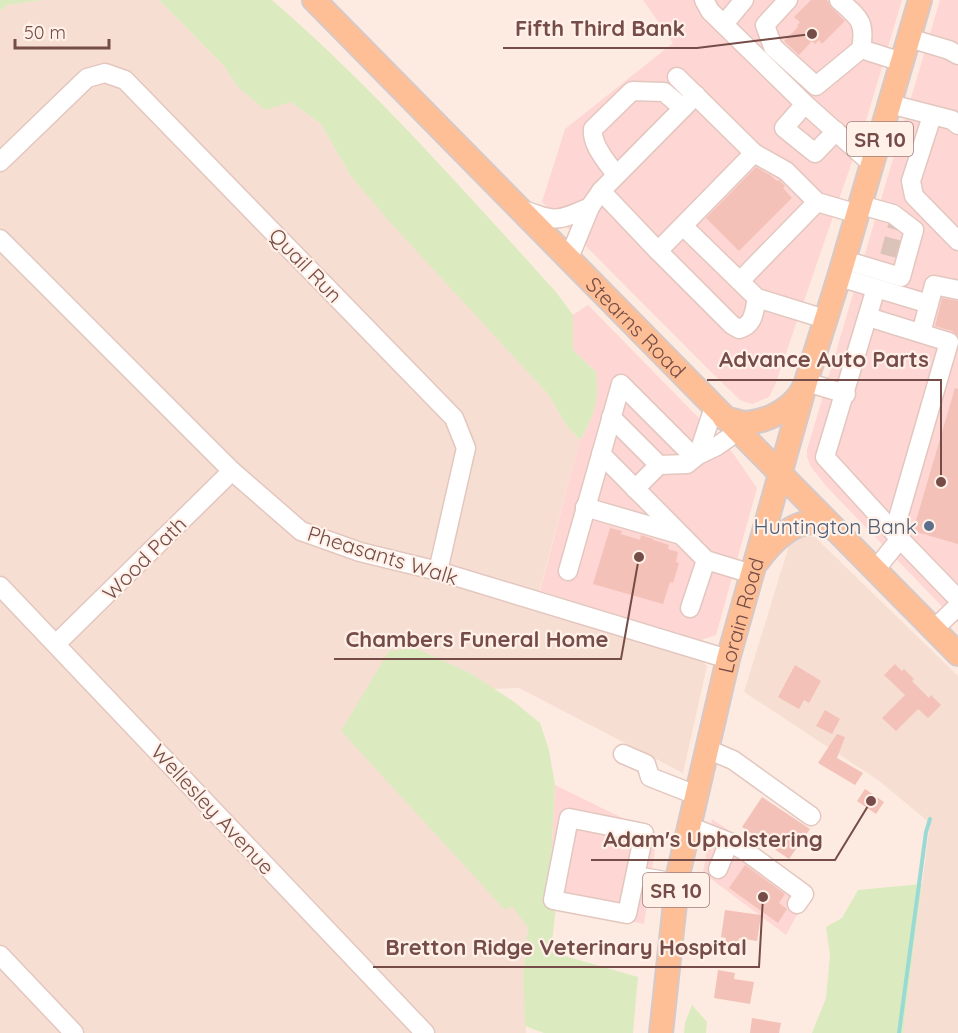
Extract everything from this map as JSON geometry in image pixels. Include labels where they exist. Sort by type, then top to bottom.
[{"type":"main road","name":"Stearns Road","points":[[314,0],[958,654]]},
{"type":"main road","name":"Lorain Road","points":[[661,1033],[677,884],[728,659],[806,382],[842,269],[920,0]]},
{"type":"main road","points":[[725,419],[746,423],[784,410],[798,398],[806,382]]},
{"type":"main road","points":[[752,571],[767,548],[785,533],[804,523],[816,522],[833,528]]},
{"type":"street","points":[[704,0],[710,11],[805,104],[872,164]]},
{"type":"street","points":[[724,24],[744,0]]},
{"type":"street","points":[[788,0],[765,25],[773,47],[816,87],[861,49],[864,31],[856,16],[838,0]]},
{"type":"street","points":[[909,38],[949,50],[958,56]]},
{"type":"street","points":[[861,49],[902,62]]},
{"type":"street","name":"Quail Run","points":[[0,162],[87,78],[105,73],[125,80],[454,418],[466,448],[438,571]]},
{"type":"street","points":[[677,77],[689,102]]},
{"type":"street","points":[[616,175],[594,142],[593,129],[632,91],[664,92],[689,102],[780,175],[811,196],[859,209],[893,214],[898,222],[914,230],[901,277],[842,269]]},
{"type":"street","points":[[569,258],[590,207],[601,191],[689,102]]},
{"type":"street","points":[[805,104],[784,128],[815,153],[836,131]]},
{"type":"street","points":[[890,104],[952,120],[958,125]]},
{"type":"street","points":[[932,116],[911,182],[914,196],[958,242]]},
{"type":"street","points":[[658,251],[754,153]]},
{"type":"street","points":[[780,175],[786,171],[811,196]]},
{"type":"street","points":[[601,191],[732,325],[739,329],[746,327],[754,317],[757,298]]},
{"type":"street","points":[[740,281],[811,196]]},
{"type":"street","points":[[521,209],[550,220],[563,218],[590,207]]},
{"type":"street","points":[[683,226],[757,298],[825,320]]},
{"type":"street","name":"Pheasants Walk","points":[[0,239],[232,471],[301,531],[360,552],[438,571],[728,659]]},
{"type":"street","points":[[883,276],[929,304]]},
{"type":"street","points":[[883,276],[825,457],[958,599]]},
{"type":"street","points":[[921,333],[933,285],[958,290]]},
{"type":"street","points":[[868,317],[949,342],[897,535],[875,570]]},
{"type":"street","points":[[806,382],[846,394]]},
{"type":"street","points":[[567,571],[621,384],[688,452],[698,455],[717,446],[725,419]]},
{"type":"street","points":[[611,417],[659,465]]},
{"type":"street","points":[[635,489],[659,465],[687,464],[698,455],[725,419]]},
{"type":"street","points":[[601,454],[706,560],[752,571]]},
{"type":"street","name":"Wood Path","points":[[56,644],[232,471]]},
{"type":"street","points":[[585,507],[681,534]]},
{"type":"street","points":[[690,608],[706,560]]},
{"type":"street","name":"Wellesley Avenue","points":[[0,586],[425,1033]]},
{"type":"street","points":[[934,629],[958,606]]},
{"type":"street","points":[[707,749],[733,760],[811,816]]},
{"type":"street","points":[[623,754],[646,764],[650,777],[696,795]]},
{"type":"street","points":[[569,818],[644,833],[635,876],[627,914],[553,900],[569,818]]},
{"type":"street","points":[[689,826],[729,842],[804,894],[797,904]]},
{"type":"street","points":[[718,869],[729,842]]},
{"type":"street","points":[[635,876],[677,884]]},
{"type":"street","points":[[0,955],[74,1033]]},
{"type":"shaded area","points":[[44,0],[159,0],[224,66],[237,86],[291,102],[321,124],[350,175],[548,394],[567,426],[580,440],[535,607],[697,656],[707,666],[683,773],[519,688],[494,689],[470,673],[505,909],[512,905],[528,928],[523,974],[526,1033],[0,1033],[0,11],[7,5]]},
{"type":"shaded area","points":[[643,0],[902,0],[865,124],[775,385],[769,397],[752,404],[740,400],[542,202],[565,129],[673,43]]},
{"type":"shaded area","points":[[940,0],[958,0],[958,623],[827,487],[811,467],[807,457],[807,450]]},
{"type":"shaded area","points":[[588,305],[732,452],[757,488],[716,635],[701,640],[540,591],[580,440],[589,424],[596,372],[573,350],[573,315]]},
{"type":"shaded area","points":[[803,536],[815,537],[958,676],[958,1033],[903,1033],[930,823],[878,780],[744,692],[790,542]]},
{"type":"shaded area","points":[[555,785],[657,835],[644,924],[549,904]]},
{"type":"shaded area","points":[[712,819],[812,887],[786,935],[703,873]]},
{"type":"green space","points":[[0,0],[44,0],[7,5],[0,11]]},
{"type":"green space","points":[[159,0],[272,0],[383,105],[556,292],[573,315],[573,350],[596,372],[597,382],[595,408],[580,440],[567,426],[548,394],[388,220],[350,175],[321,124],[291,102],[265,110],[237,86],[224,66]]},
{"type":"green space","points":[[415,648],[470,673],[513,701],[540,723],[549,750],[555,785],[549,904],[556,906],[551,952],[638,977],[633,1033],[544,1033],[525,1026],[523,974],[528,928],[512,906],[505,910],[341,731],[389,651]]},
{"type":"green space","points":[[922,884],[903,1033],[812,1033],[826,998],[830,955],[826,927],[842,918],[858,890]]},
{"type":"green space","points":[[692,1005],[707,1022],[706,1033],[684,1033]]},
{"type":"building","points":[[811,0],[827,0],[845,21],[822,44],[819,40],[815,44],[812,41],[799,55],[784,41],[798,27],[800,22],[794,17]]},
{"type":"building","points":[[756,167],[777,181],[779,180],[792,198],[739,251],[706,218]]},
{"type":"building","points":[[942,298],[958,301],[958,336],[952,331],[935,326]]},
{"type":"building","points":[[955,388],[958,389],[958,544],[913,531]]},
{"type":"building","points":[[610,528],[640,540],[641,535],[653,539],[669,545],[668,549],[678,552],[676,562],[679,563],[663,604],[593,584]]},
{"type":"building","points":[[895,664],[914,679],[912,681],[929,698],[931,695],[941,705],[928,718],[918,709],[896,731],[882,718],[905,695],[884,675]]},
{"type":"building","points":[[795,665],[821,681],[809,703],[804,700],[799,709],[778,697]]},
{"type":"building","points":[[825,710],[840,719],[832,734],[816,726]]},
{"type":"building","points":[[837,734],[845,737],[837,758],[863,773],[855,785],[818,763]]},
{"type":"building","points":[[865,789],[884,802],[876,814],[857,801]]},
{"type":"building","points":[[762,797],[810,829],[789,859],[742,827]]},
{"type":"building","points":[[745,865],[785,894],[779,903],[787,909],[778,923],[729,888]]},
{"type":"building","points":[[725,910],[761,915],[757,941],[739,938],[738,948],[725,946],[726,938],[721,937]]},
{"type":"building","points":[[718,970],[735,973],[734,979],[754,982],[750,1004],[714,998]]},
{"type":"building","points":[[752,1018],[781,1023],[779,1033],[750,1033]]},
{"type":"waterway","points":[[899,1033],[926,832],[930,819]]},
{"type":"tunnel","points":[[889,256],[897,226]]},
{"type":"place","name":"Fifth Third Bank","points":[[812,34]]},
{"type":"place","name":"Advance Auto Parts","points":[[941,482]]},
{"type":"place","name":"Huntington Bank","points":[[929,526]]},
{"type":"place","name":"Chambers Funeral Home","points":[[639,557]]},
{"type":"place","name":"Adam's Upholstering","points":[[871,801]]},
{"type":"place","name":"Bretton Ridge Veterinary Hospital","points":[[763,897]]}]
